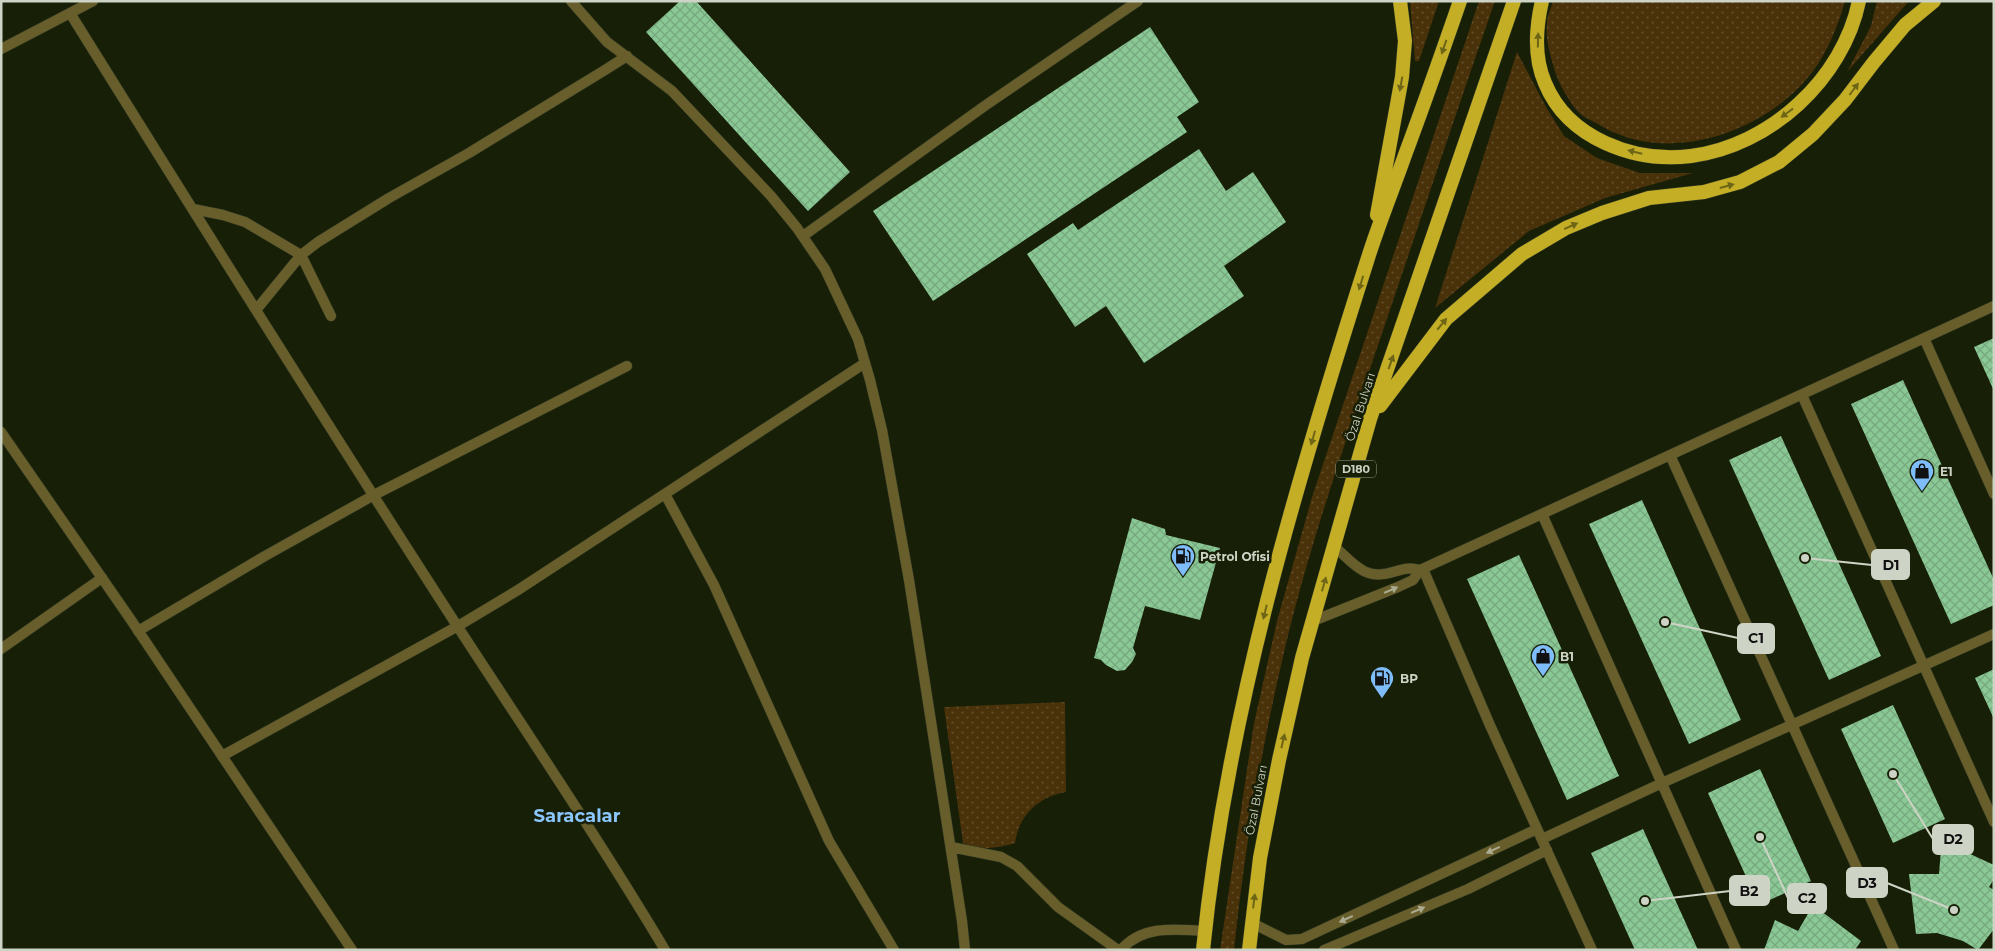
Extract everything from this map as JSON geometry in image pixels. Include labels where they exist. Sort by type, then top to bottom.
[{"type":"highway","points":[[1369,256],[1402,77],[1405,41],[1400,1]]},
{"type":"highway","points":[[1203,950],[1222,811],[1245,694],[1278,562],[1324,401],[1369,256],[1460,1]]},
{"type":"highway","name":"Özal Bulvarı","points":[[1249,950],[1260,858],[1279,760],[1302,658],[1370,418],[1514,1]]},
{"type":"highway","points":[[1542,1],[1538,24],[1540,67],[1549,91],[1565,114],[1580,129],[1598,140],[1637,153],[1673,157],[1717,150],[1744,140],[1790,112],[1816,88],[1842,50],[1852,29],[1859,1]]},
{"type":"highway","points":[[1370,418],[1446,319],[1522,254],[1566,228],[1602,213],[1649,198],[1704,192],[1740,182],[1779,162],[1814,134],[1845,100],[1905,26],[1934,1]]},
{"type":"street","points":[[1,49],[93,1]]},
{"type":"street","points":[[570,1],[607,42],[672,91],[771,196],[803,236],[825,269],[858,339],[882,430],[909,580],[951,847],[965,950]]},
{"type":"street","points":[[803,236],[1138,1]]},
{"type":"street","points":[[70,13],[256,310],[634,898],[665,950]]},
{"type":"street","points":[[256,310],[301,255],[325,238],[389,198],[469,153],[627,56]]},
{"type":"street","points":[[193,210],[223,215],[244,222],[301,255],[331,316]]},
{"type":"street","points":[[1313,621],[1398,587],[1413,580],[1421,569],[1994,306]]},
{"type":"street","points":[[1924,338],[1994,494]]},
{"type":"street","points":[[222,756],[458,626],[518,590],[865,363]]},
{"type":"street","points":[[138,631],[265,556],[374,495],[627,366]]},
{"type":"street","points":[[1802,395],[1994,822]]},
{"type":"street","points":[[1,432],[138,631],[352,950]]},
{"type":"street","points":[[1670,455],[1894,950]]},
{"type":"street","points":[[665,494],[726,610],[829,840],[894,950]]},
{"type":"street","points":[[1542,514],[1736,950]]},
{"type":"street","points":[[1335,547],[1361,571],[1369,574],[1385,575],[1411,567],[1421,569]]},
{"type":"street","points":[[1421,569],[1592,950]]},
{"type":"street","points":[[1,649],[102,578]]},
{"type":"street","points":[[1542,839],[1994,634]]},
{"type":"street","points":[[1252,923],[1286,940],[1302,939],[1537,829]]},
{"type":"street","points":[[951,847],[1001,857],[1017,866],[1058,907],[1119,950],[1134,938],[1152,931],[1168,928],[1205,931]]},
{"type":"street","points":[[1324,950],[1468,889],[1547,850]]},
{"type":"shaded area","points":[[1410,1],[1439,1],[1419,61],[1415,61]]},
{"type":"shaded area","points":[[1479,1],[1495,1],[1347,437],[1301,586],[1282,661],[1260,769],[1248,841],[1234,950],[1220,950],[1254,723],[1277,621],[1312,497]]},
{"type":"shaded area","points":[[1553,1],[1845,1],[1834,34],[1818,64],[1799,87],[1776,107],[1750,123],[1721,135],[1691,142],[1660,143],[1631,138],[1603,127],[1583,116],[1574,107],[1558,80],[1548,46],[1547,20]]},
{"type":"shaded area","points":[[1877,1],[1909,1],[1847,72],[1871,26]]},
{"type":"shaded area","points":[[1517,52],[1546,107],[1564,136],[1597,158],[1640,173],[1693,173],[1605,198],[1529,231],[1435,308]]},
{"type":"shaded area","points":[[1065,702],[1066,792],[1047,798],[1032,809],[1021,824],[1015,843],[989,848],[969,846],[963,843],[944,707]]},
{"type":"building","points":[[680,1],[696,1],[850,172],[808,211],[646,32]]},
{"type":"building","points":[[1150,27],[1199,102],[1177,117],[1187,132],[933,301],[873,211]]},
{"type":"building","points":[[1199,149],[1226,191],[1253,172],[1286,222],[1224,266],[1244,296],[1144,363],[1106,306],[1075,327],[1027,254],[1073,223],[1078,230]]},
{"type":"building","points":[[1994,338],[1994,391],[1974,347]]},
{"type":"building","name":"E1","points":[[1903,380],[1994,580],[1994,605],[1951,624],[1851,404]]},
{"type":"building","points":[[1781,436],[1881,656],[1829,680],[1729,460]]},
{"type":"building","points":[[1642,500],[1741,720],[1689,744],[1589,524]]},
{"type":"building","points":[[1132,518],[1165,529],[1166,535],[1220,548],[1200,620],[1145,606],[1133,648],[1136,654],[1125,670],[1117,671],[1101,660],[1094,658]]},
{"type":"building","name":"B1","points":[[1519,555],[1619,776],[1567,800],[1467,579]]},
{"type":"building","points":[[1994,669],[1994,719],[1975,678]]},
{"type":"building","points":[[1893,705],[1945,819],[1893,843],[1841,729]]},
{"type":"building","points":[[1760,769],[1811,881],[1759,905],[1708,793]]},
{"type":"building","points":[[1643,829],[1698,950],[1635,950],[1591,853]]},
{"type":"building","points":[[1941,849],[1968,853],[1994,865],[1994,879],[1989,887],[1994,890],[1994,929],[1978,950],[1963,941],[1937,933],[1916,934],[1909,874],[1939,874]]},
{"type":"building","points":[[1813,905],[1861,941],[1855,950],[1764,950],[1775,920],[1798,931]]},
{"type":"place","name":"E1","points":[[1922,492]]},
{"type":"place","name":"D1","points":[[1805,558]]},
{"type":"place","name":"Petrol Ofisi","points":[[1183,577]]},
{"type":"place","name":"C1","points":[[1665,622]]},
{"type":"place","name":"B1","points":[[1543,677]]},
{"type":"place","name":"BP","points":[[1382,699]]},
{"type":"place","name":"D2","points":[[1893,774]]},
{"type":"place","name":"C2","points":[[1760,837]]},
{"type":"place","name":"B2","points":[[1645,901]]},
{"type":"place","name":"D3","points":[[1954,910]]},
{"type":"district","name":"Saracalar","points":[[577,816]]}]
